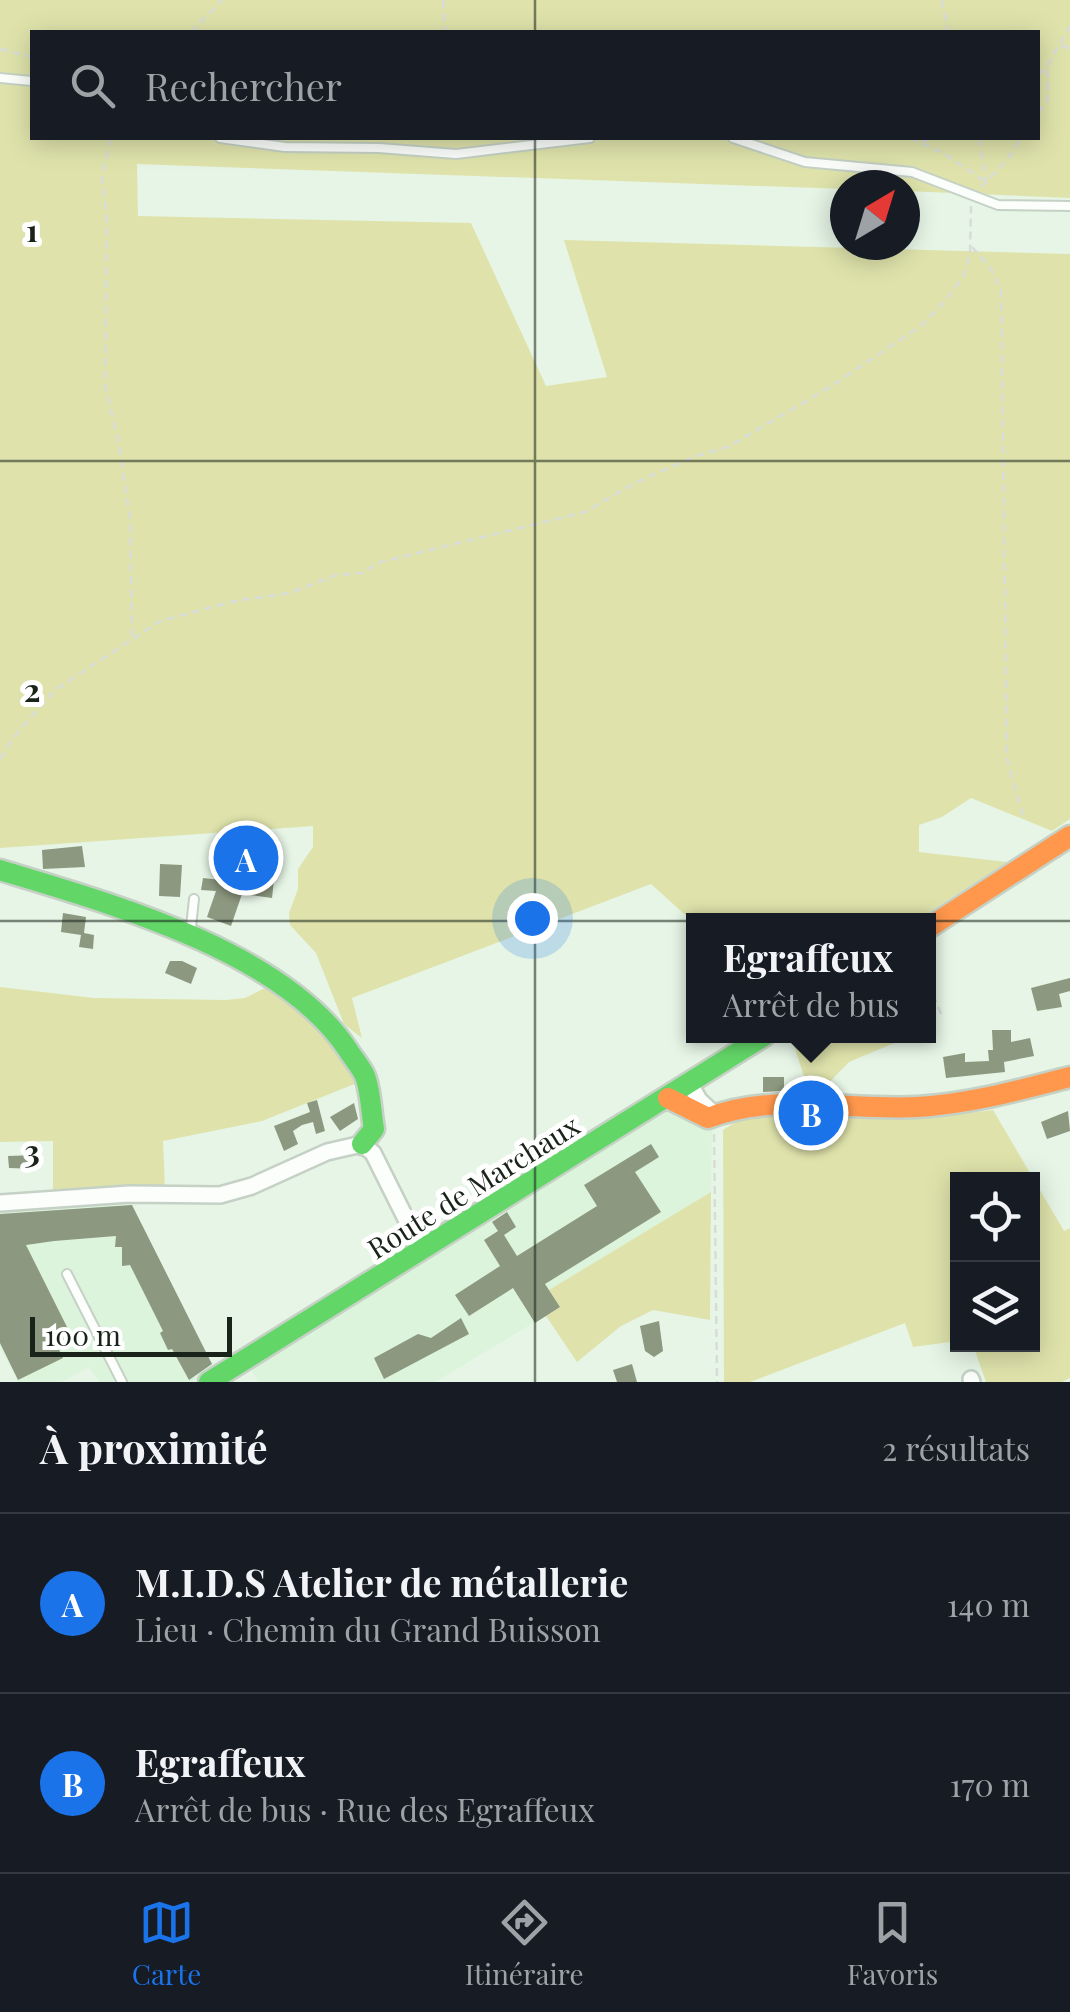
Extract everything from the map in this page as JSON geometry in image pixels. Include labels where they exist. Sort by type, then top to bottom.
[{"type":"street","points":[[936,923],[1070,836]]},
{"type":"street","points":[[0,870],[120,907],[190,936],[276,984],[329,1021],[354,1052],[372,1095],[375,1123],[372,1134],[362,1144],[327,1152],[252,1186],[220,1195],[128,1194],[0,1203]]},
{"type":"street","name":"Route de Marchaux","points":[[210,1382],[753,1043]]},
{"type":"street","points":[[668,1098],[708,1118],[740,1107],[912,1107],[958,1103],[1070,1076]]},
{"type":"street","points":[[690,1084],[714,1114]]},
{"type":"street","points":[[362,1144],[379,1165],[422,1249]]},
{"type":"lane","points":[[0,78],[30,81]]},
{"type":"lane","points":[[234,140],[285,147],[456,154],[573,140]]},
{"type":"lane","points":[[739,140],[805,162],[912,172],[998,205],[1070,206]]},
{"type":"lane","points":[[190,936],[194,900]]},
{"type":"lane","points":[[67,1274],[122,1382]]},
{"type":"path","points":[[194,30],[222,0]]},
{"type":"path","points":[[444,0],[445,30]]},
{"type":"path","points":[[942,0],[948,30]]},
{"type":"path","points":[[1040,72],[1070,26]]},
{"type":"path","points":[[1059,44],[1070,49]]},
{"type":"path","points":[[0,49],[30,56]]},
{"type":"path","points":[[1040,110],[1048,99],[1047,66]]},
{"type":"path","points":[[110,140],[102,176],[107,223],[105,386],[130,518],[132,639]]},
{"type":"path","points":[[915,140],[986,182]]},
{"type":"path","points":[[920,142],[926,140]]},
{"type":"path","points":[[979,140],[986,182]]},
{"type":"path","points":[[0,759],[55,690],[160,620],[235,601],[290,593],[336,575],[363,573],[377,563],[585,512],[633,484],[728,446],[830,387],[922,325],[962,278],[971,246],[972,196],[1007,160],[1019,140]]},
{"type":"path","points":[[971,246],[990,267],[1001,291],[1007,759],[1024,819]]},
{"type":"path","points":[[936,1002],[942,1016]]},
{"type":"path","points":[[714,1114],[717,1382]]},
{"type":"shaded area","points":[[667,1110],[712,1128],[711,1192],[550,1290],[560,1307],[435,1382],[258,1382],[251,1370]]},
{"type":"shaded area","points":[[123,1187],[213,1368],[192,1382],[100,1382],[89,1367],[61,1382],[18,1382],[0,1347],[0,1196]]},
{"type":"green space","points":[[0,0],[1070,0],[1070,198],[920,192],[920,170],[830,170],[830,188],[137,164],[138,216],[471,223],[546,386],[607,377],[564,240],[830,247],[830,260],[920,260],[920,250],[1070,254],[1070,819],[1052,831],[971,798],[942,817],[919,825],[919,852],[1007,862],[928,913],[686,916],[651,884],[352,998],[362,1038],[344,1024],[316,953],[290,925],[298,869],[313,847],[313,826],[0,848]]},
{"type":"green space","points":[[0,987],[94,998],[226,1000],[245,998],[267,987],[323,1025],[357,1083],[262,1121],[163,1141],[165,1188],[53,1192],[53,1141],[0,1142]]},
{"type":"green space","points":[[793,1043],[894,1043],[849,1062],[817,1095],[810,1095]]},
{"type":"green space","points":[[993,1110],[1029,1172],[950,1172],[950,1342],[913,1347],[905,1323],[750,1382],[724,1382],[723,1130],[745,1116],[936,1117]]},
{"type":"green space","points":[[1040,1190],[1064,1231],[1070,1228],[1070,1378],[1062,1382],[986,1382],[975,1352],[1040,1352]]},
{"type":"green space","points":[[711,1192],[710,1320],[653,1310],[621,1326],[577,1362],[546,1316],[560,1307],[549,1290]]},
{"type":"building","points":[[231,842],[262,842],[261,853],[277,853],[272,898],[242,894],[231,926],[207,917],[216,891],[201,890],[203,878],[230,881]]},
{"type":"building","points":[[82,846],[85,867],[43,869],[42,850]]},
{"type":"building","points":[[160,864],[182,865],[180,897],[159,896]]},
{"type":"building","points":[[63,913],[86,917],[84,933],[94,935],[93,949],[79,947],[81,935],[61,932]]},
{"type":"building","points":[[170,961],[182,961],[197,968],[191,984],[165,973]]},
{"type":"building","points":[[1070,978],[1070,991],[1059,994],[1062,1007],[1037,1011],[1031,988]]},
{"type":"building","points":[[992,1030],[1011,1030],[1011,1042],[1030,1038],[1034,1056],[1004,1062],[1005,1072],[946,1078],[943,1057],[965,1053],[965,1062],[989,1061]]},
{"type":"building","points":[[763,1077],[784,1077],[784,1091],[763,1092]]},
{"type":"building","points":[[317,1100],[325,1131],[316,1134],[313,1122],[302,1125],[293,1131],[298,1144],[284,1151],[274,1126],[310,1112],[307,1103]]},
{"type":"building","points":[[354,1103],[358,1119],[340,1131],[330,1117]]},
{"type":"building","points":[[1068,1111],[1070,1131],[1047,1139],[1041,1122]]},
{"type":"building","points":[[651,1144],[659,1157],[635,1172],[661,1212],[545,1284],[560,1307],[535,1323],[513,1288],[469,1316],[455,1295],[500,1266],[484,1240],[498,1231],[492,1222],[507,1212],[516,1227],[504,1235],[517,1256],[597,1206],[584,1185]]},
{"type":"building","points":[[37,1155],[38,1169],[9,1168],[8,1156]]},
{"type":"building","points":[[132,1205],[212,1364],[189,1380],[172,1349],[168,1350],[160,1333],[163,1331],[130,1265],[122,1266],[122,1247],[115,1247],[116,1236],[54,1241],[26,1245],[72,1337],[56,1343],[63,1358],[18,1380],[0,1343],[0,1214]]},
{"type":"building","points":[[461,1318],[469,1334],[384,1379],[374,1358],[418,1334],[431,1338]]},
{"type":"building","points":[[659,1321],[663,1351],[654,1357],[645,1351],[640,1326]]},
{"type":"building","points":[[632,1364],[637,1382],[617,1382],[613,1370]]},
{"type":"traffic: fast","points":[[0,870],[141,915],[238,958],[282,985],[319,1015],[363,1073],[374,1129],[362,1144]]},
{"type":"traffic: fast","points":[[209,1382],[753,1043]]},
{"type":"traffic: slow","points":[[936,923],[1070,836]]},
{"type":"traffic: slow","points":[[668,1098],[708,1118],[733,1110],[785,1104],[891,1108],[936,1105],[994,1096],[1070,1077]]},
{"type":"place","name":"M.I.D.S Atelier de métallerie","points":[[246,858]]},
{"type":"place","name":"Egraffeux","points":[[811,1113]]}]
